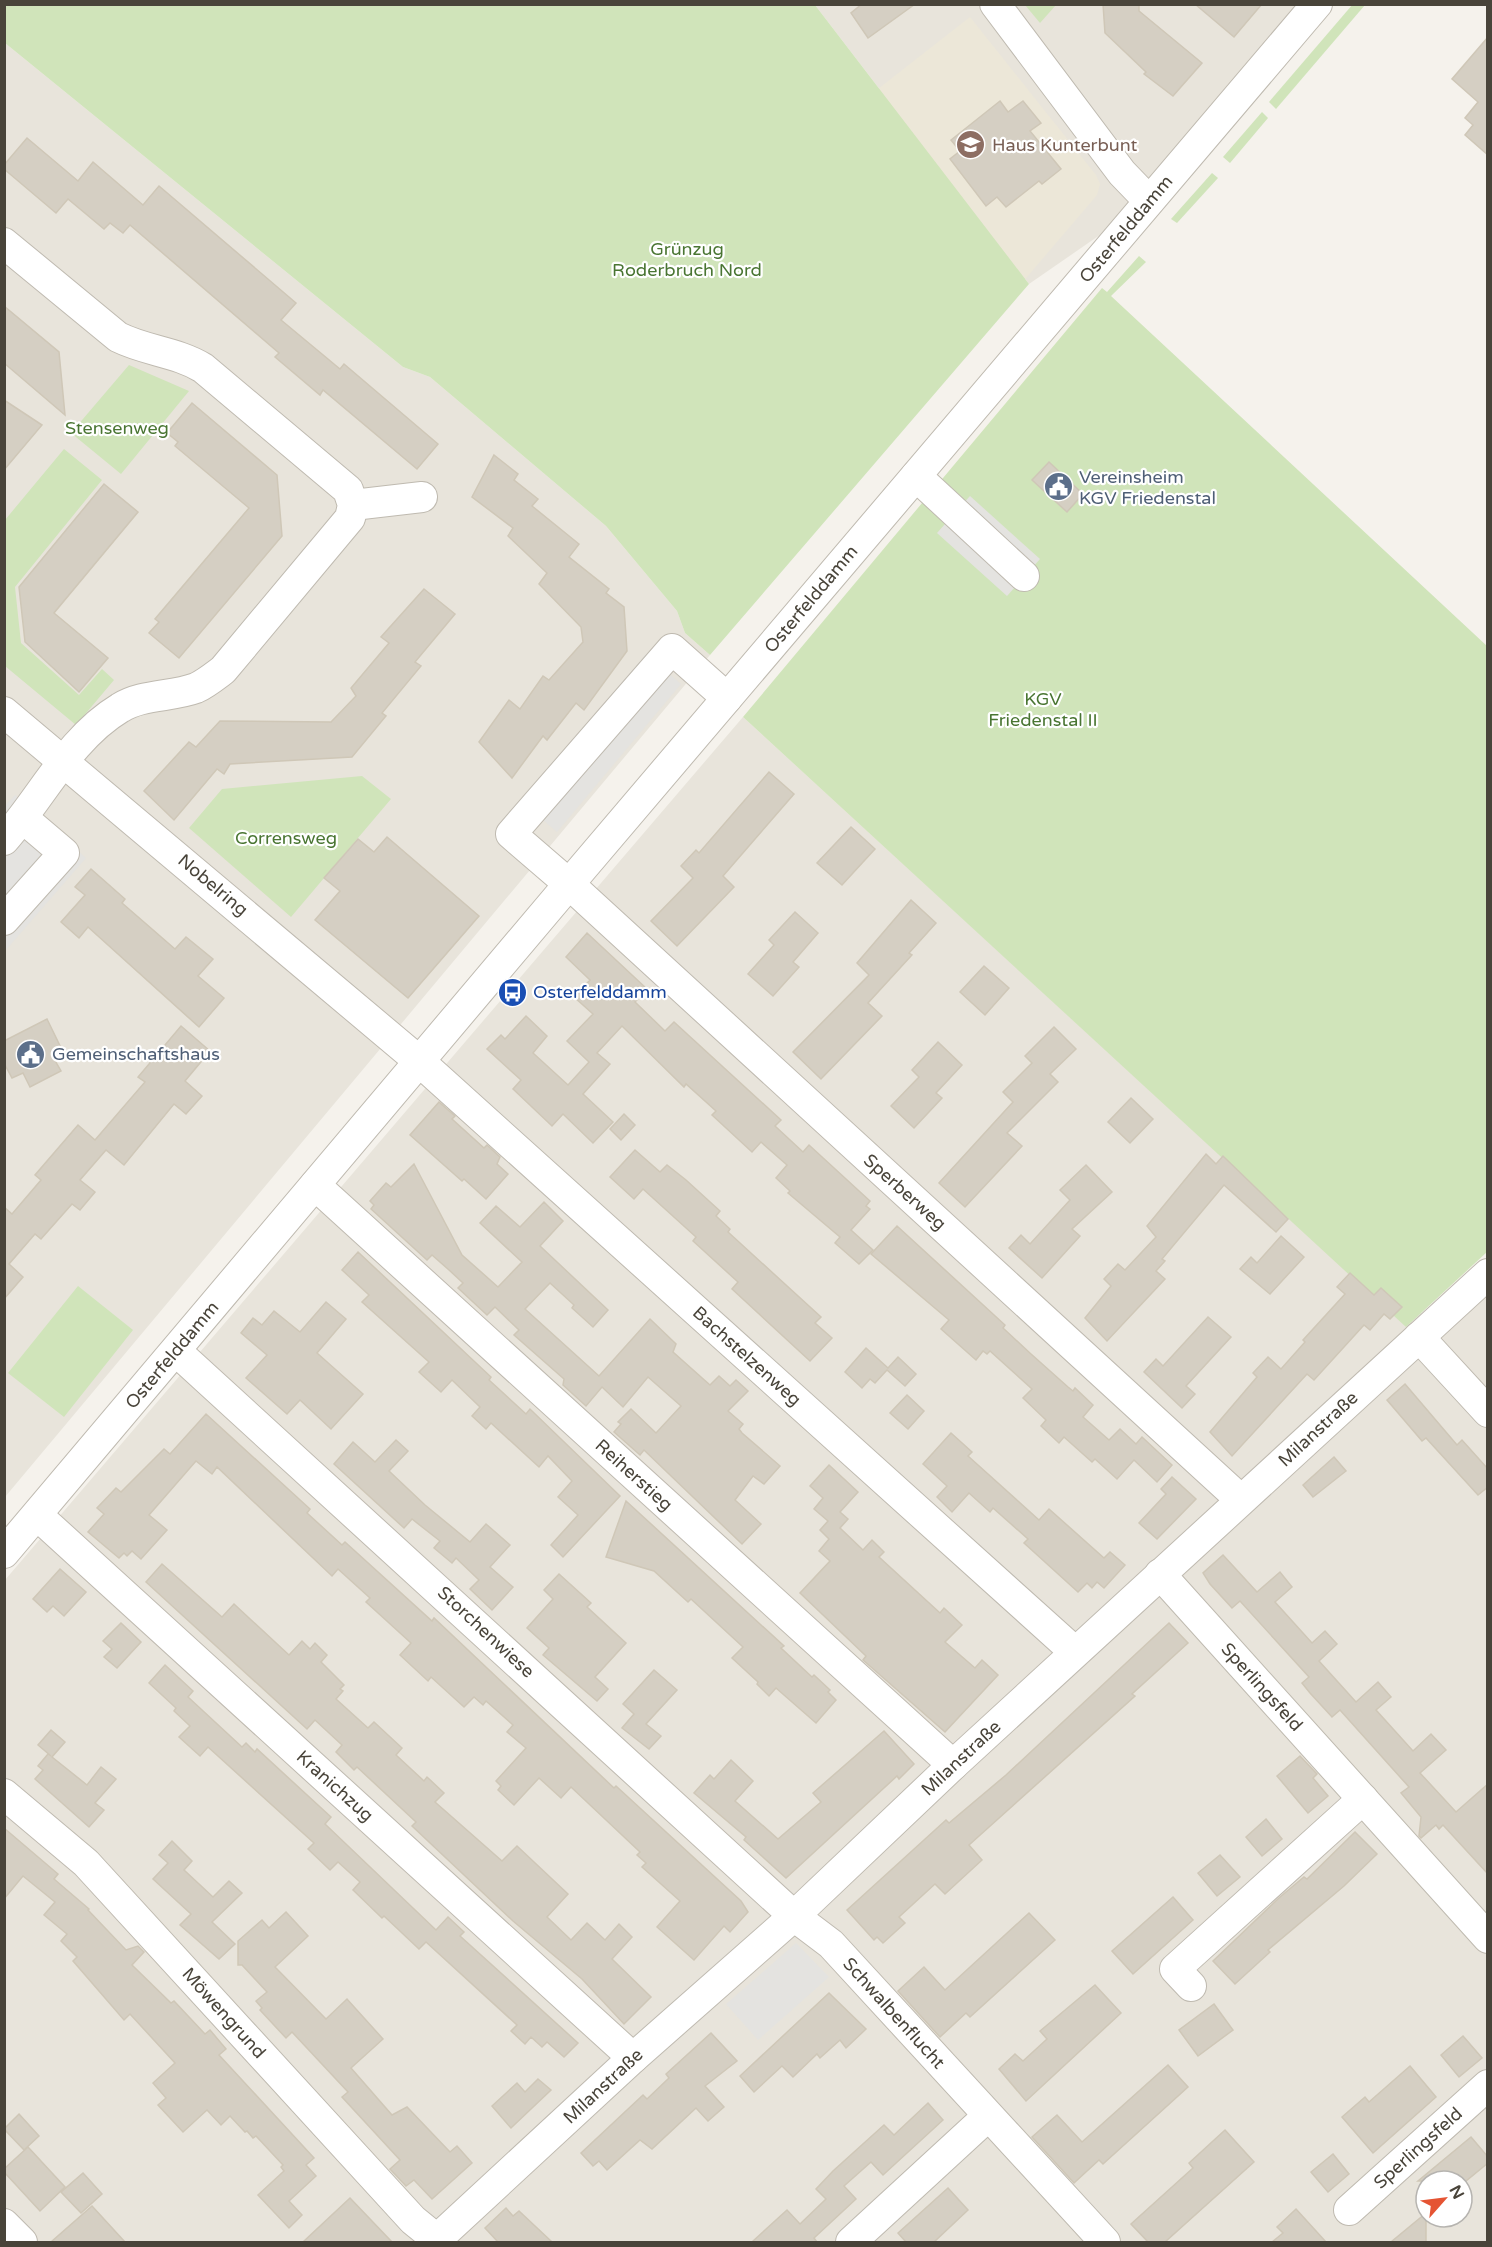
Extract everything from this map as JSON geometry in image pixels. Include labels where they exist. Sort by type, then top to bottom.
[{"type":"street","points":[[995,4],[1122,173],[1149,201]]},
{"type":"street","name":"Osterfelddamm","points":[[4,1553],[1317,4]]},
{"type":"street","points":[[4,243],[118,337],[133,345],[189,359],[203,368],[348,490],[353,504],[350,518],[223,670],[197,687],[121,707],[95,728],[65,761],[14,829],[64,853],[4,920]]},
{"type":"street","points":[[916,476],[1024,576]]},
{"type":"street","points":[[353,504],[422,497]]},
{"type":"street","name":"Sperberweg","points":[[727,698],[672,649],[511,834],[569,884],[1241,1500]]},
{"type":"street","name":"Nobelring","points":[[4,712],[420,1061]]},
{"type":"street","name":"Bachstelzenweg","points":[[420,1061],[1075,1652]]},
{"type":"street","name":"Reiherstieg","points":[[315,1185],[953,1765]]},
{"type":"street","name":"Milanstraße","points":[[437,2242],[633,2058],[794,1916],[1075,1652],[1488,1274]]},
{"type":"street","points":[[1419,1337],[1488,1412]]},
{"type":"street","name":"Storchenwiese","points":[[176,1351],[794,1916]]},
{"type":"street","name":"Kranichzug","points":[[37,1515],[633,2058]]},
{"type":"street","name":"Sperlingsfeld","points":[[1160,1574],[1488,1938]]},
{"type":"street","name":"Möwengrund","points":[[4,1794],[86,1863],[405,2211],[437,2242]]},
{"type":"street","points":[[1191,1986],[1175,1969],[1363,1799]]},
{"type":"street","name":"Schwalbenflucht","points":[[794,1916],[831,1944],[1105,2242]]},
{"type":"street","name":"Sperlingsfeld","points":[[1349,2211],[1488,2085]]},
{"type":"street","points":[[851,2242],[988,2116]]},
{"type":"street","points":[[4,2224],[22,2242]]},
{"type":"shaded area","points":[[815,5],[1317,5],[1149,201],[1029,284]]},
{"type":"shaded area","name":"Haus Kunterbunt","points":[[970,17],[1096,175],[1100,184],[1097,195],[1009,298],[846,114]]},
{"type":"shaded area","points":[[5,43],[403,367],[430,377],[606,526],[677,611],[685,633],[710,655],[5,1497]]},
{"type":"shaded area","points":[[970,496],[1040,559],[1007,596],[937,533]]},
{"type":"shaded area","points":[[646,654],[681,684],[557,832],[522,802]]},
{"type":"shaded area","points":[[743,717],[1406,1326],[1421,1313],[1439,1333],[1487,1290],[1487,2242],[5,2242],[5,1580]]},
{"type":"shaded area","points":[[15,795],[86,858],[5,951],[5,806]]},
{"type":"shaded area","points":[[796,1943],[829,1977],[758,2040],[726,2004]]},
{"type":"green space","points":[[1353,4],[1365,5],[1276,109],[1269,102]]},
{"type":"green space","name":"Grünzug Roderbruch Nord","points":[[4,5],[815,5],[1029,284],[710,655],[685,633],[677,611],[606,526],[430,377],[403,367],[5,43]]},
{"type":"green space","points":[[1025,5],[1056,5],[1040,23]]},
{"type":"green space","points":[[1262,112],[1268,118],[1230,163],[1223,157]]},
{"type":"green space","points":[[1212,173],[1218,178],[1177,223],[1171,219]]},
{"type":"green space","name":"KGV Friedenstal II","points":[[1139,256],[1146,262],[1111,296],[1487,646],[1487,1252],[1406,1327],[743,717],[1102,288],[1107,292]]},
{"type":"green space","name":"Stensenweg","points":[[129,365],[189,391],[121,474],[71,433]]},
{"type":"green space","points":[[64,449],[102,480],[15,587],[21,643],[79,695],[102,669],[114,680],[76,725],[5,666],[5,520]]},
{"type":"green space","name":"Corrensweg","points":[[362,776],[391,799],[291,917],[189,828],[222,789]]},
{"type":"green space","points":[[78,1286],[133,1330],[64,1417],[8,1373]]},
{"type":"building","points":[[862,4],[915,4],[868,38],[851,13]]},
{"type":"building","points":[[1103,4],[1139,4],[1139,11],[1202,63],[1173,96],[1144,74],[1146,72],[1105,33]]},
{"type":"building","points":[[1195,4],[1262,4],[1234,37]]},
{"type":"building","points":[[1488,37],[1488,155],[1465,135],[1473,125],[1465,118],[1478,102],[1452,79]]},
{"type":"building","points":[[1000,101],[1008,112],[1023,101],[1041,123],[1030,131],[1061,169],[1042,184],[1039,181],[1006,207],[997,197],[986,206],[950,159],[960,151],[951,140]]},
{"type":"building","points":[[27,138],[78,181],[93,162],[143,205],[159,186],[296,303],[281,320],[340,369],[344,364],[438,444],[417,469],[323,390],[320,395],[275,357],[279,353],[130,225],[123,233],[110,223],[104,229],[68,199],[56,213],[4,169],[4,165]]},
{"type":"building","points":[[4,306],[59,352],[65,415],[4,363]]},
{"type":"building","points":[[4,400],[42,425],[4,470]]},
{"type":"building","points":[[192,403],[277,475],[282,536],[179,658],[149,633],[159,622],[155,619],[249,508],[175,446],[178,442],[167,433]]},
{"type":"building","points":[[494,455],[518,474],[514,480],[538,499],[532,506],[579,544],[569,557],[609,589],[606,593],[624,607],[627,651],[584,710],[576,703],[547,740],[543,736],[512,778],[479,742],[509,700],[520,709],[543,676],[549,680],[583,642],[581,627],[539,584],[547,573],[508,536],[513,528],[472,497]]},
{"type":"building","name":"Vereinsheim KGV Friedenstal","points":[[1049,462],[1083,494],[1067,512],[1032,480]]},
{"type":"building","points":[[104,484],[138,512],[54,613],[108,658],[79,692],[25,642],[19,587]]},
{"type":"building","points":[[424,589],[455,614],[415,662],[421,666],[382,713],[386,716],[352,757],[230,764],[224,774],[217,769],[174,820],[144,791],[189,742],[196,747],[220,721],[331,722],[356,696],[351,688],[389,643],[381,637]]},
{"type":"building","points":[[769,772],[794,794],[723,876],[734,887],[677,946],[651,921],[693,878],[681,866],[696,850],[699,853]]},
{"type":"building","points":[[851,827],[875,849],[842,885],[817,863]]},
{"type":"building","points":[[387,837],[479,916],[408,998],[315,920],[340,891],[324,878],[358,839],[374,852]]},
{"type":"building","points":[[91,869],[125,899],[122,903],[175,949],[186,937],[213,959],[198,976],[224,998],[199,1027],[88,927],[79,938],[61,922],[85,895],[75,887]]},
{"type":"building","points":[[911,900],[936,923],[909,953],[912,955],[868,1003],[882,1016],[821,1079],[793,1052],[869,975],[857,963]]},
{"type":"building","points":[[795,912],[818,933],[793,962],[799,967],[773,996],[748,974],[774,945],[769,940]]},
{"type":"building","points":[[587,933],[647,989],[635,1002],[665,1031],[674,1022],[781,1120],[775,1126],[803,1152],[809,1145],[870,1201],[866,1206],[870,1209],[851,1230],[873,1250],[859,1264],[835,1243],[840,1237],[788,1193],[790,1191],[776,1178],[787,1165],[761,1142],[752,1152],[712,1115],[716,1111],[686,1084],[684,1087],[622,1026],[597,1053],[610,1064],[583,1094],[613,1122],[593,1143],[563,1114],[552,1126],[513,1089],[521,1080],[487,1049],[501,1035],[505,1039],[526,1016],[547,1036],[533,1053],[568,1085],[589,1062],[567,1041],[593,1014],[574,997],[590,980],[566,957]]},
{"type":"building","points":[[984,966],[1009,988],[985,1015],[960,992]]},
{"type":"building","name":"Gemeinschaftshaus","points":[[47,1019],[63,1052],[53,1057],[61,1071],[30,1087],[23,1073],[12,1078],[4,1063],[4,1041]]},
{"type":"building","points":[[181,1026],[210,1051],[185,1081],[202,1096],[186,1114],[174,1104],[124,1165],[106,1150],[80,1180],[95,1192],[80,1210],[72,1204],[41,1239],[35,1234],[9,1264],[23,1277],[4,1299],[4,1207],[12,1214],[41,1180],[35,1175],[78,1125],[95,1140],[145,1082],[138,1077]]},
{"type":"building","points":[[1054,1027],[1076,1049],[1050,1074],[1058,1082],[1007,1133],[1022,1146],[965,1207],[939,1183],[1013,1102],[1003,1092],[1032,1063],[1025,1056]]},
{"type":"building","points":[[938,1042],[962,1065],[936,1093],[942,1098],[914,1128],[891,1106],[919,1077],[912,1070]]},
{"type":"building","points":[[1131,1098],[1153,1119],[1130,1143],[1108,1122]]},
{"type":"building","points":[[439,1102],[455,1116],[452,1119],[484,1148],[487,1145],[500,1157],[497,1164],[508,1174],[486,1199],[410,1135]]},
{"type":"building","points":[[624,1114],[635,1125],[621,1140],[610,1129]]},
{"type":"building","points":[[635,1150],[660,1172],[667,1165],[686,1180],[720,1211],[716,1216],[730,1229],[728,1232],[821,1317],[815,1323],[832,1338],[810,1361],[732,1289],[738,1282],[693,1241],[696,1237],[643,1189],[634,1199],[610,1177]]},
{"type":"building","points":[[1206,1154],[1216,1164],[1223,1156],[1288,1219],[1276,1232],[1224,1185],[1162,1259],[1165,1261],[1156,1271],[1165,1279],[1107,1341],[1085,1318],[1111,1286],[1104,1279],[1118,1264],[1125,1270],[1156,1237],[1147,1226]]},
{"type":"building","points":[[414,1164],[462,1255],[498,1287],[522,1262],[480,1223],[496,1206],[520,1227],[544,1202],[563,1221],[540,1246],[608,1310],[593,1327],[550,1283],[525,1309],[599,1376],[650,1319],[676,1344],[673,1352],[710,1385],[719,1376],[730,1386],[736,1380],[748,1391],[728,1411],[743,1424],[739,1429],[742,1433],[780,1466],[764,1484],[753,1476],[735,1500],[761,1524],[742,1544],[644,1450],[640,1455],[614,1432],[621,1424],[618,1422],[631,1409],[656,1433],[681,1406],[648,1377],[623,1407],[602,1387],[586,1406],[563,1385],[564,1379],[514,1335],[519,1330],[495,1307],[487,1315],[458,1288],[463,1283],[449,1270],[432,1255],[427,1260],[371,1209],[374,1205],[370,1201],[386,1183],[391,1187]]},
{"type":"building","points":[[1086,1165],[1112,1192],[1072,1229],[1080,1236],[1042,1278],[1009,1248],[1021,1235],[1030,1244],[1070,1200],[1060,1190]]},
{"type":"building","points":[[897,1226],[1005,1325],[1003,1328],[1031,1354],[1068,1387],[1073,1391],[1075,1388],[1093,1405],[1083,1417],[1109,1440],[1120,1429],[1136,1444],[1142,1437],[1172,1465],[1157,1482],[1134,1460],[1117,1479],[1095,1459],[1092,1462],[1064,1437],[1059,1443],[1041,1426],[1046,1420],[1023,1398],[1032,1389],[990,1351],[987,1354],[983,1351],[976,1360],[941,1329],[949,1320],[871,1254]]},
{"type":"building","points":[[1281,1236],[1304,1257],[1270,1294],[1240,1269],[1251,1257],[1257,1263]]},
{"type":"building","points":[[358,1252],[491,1377],[489,1380],[526,1414],[530,1409],[620,1496],[563,1557],[551,1545],[578,1515],[558,1497],[572,1481],[548,1456],[539,1467],[491,1423],[486,1429],[472,1416],[480,1407],[452,1380],[441,1392],[419,1372],[429,1362],[362,1302],[369,1295],[342,1270]]},
{"type":"building","points":[[1350,1273],[1374,1295],[1381,1288],[1402,1307],[1390,1319],[1384,1314],[1370,1330],[1364,1325],[1314,1380],[1307,1374],[1232,1456],[1210,1432],[1257,1377],[1253,1373],[1268,1357],[1281,1369],[1305,1342],[1303,1340],[1345,1294],[1337,1287]]},
{"type":"building","points":[[326,1302],[346,1319],[317,1353],[363,1394],[331,1429],[300,1400],[287,1414],[246,1378],[267,1355],[241,1333],[253,1318],[262,1325],[274,1311],[300,1332]]},
{"type":"building","points":[[1208,1317],[1231,1337],[1186,1386],[1195,1394],[1182,1408],[1144,1372],[1156,1359],[1163,1366]]},
{"type":"building","points":[[866,1348],[888,1368],[898,1357],[916,1374],[905,1386],[887,1370],[875,1383],[870,1379],[862,1388],[845,1372]]},
{"type":"building","points":[[1405,1384],[1457,1445],[1462,1440],[1488,1469],[1488,1487],[1478,1495],[1426,1438],[1422,1441],[1387,1400]]},
{"type":"building","points":[[907,1395],[924,1411],[908,1429],[890,1413]]},
{"type":"building","points":[[206,1414],[310,1509],[307,1513],[342,1545],[345,1542],[432,1621],[434,1618],[614,1788],[616,1786],[741,1901],[748,1912],[730,1932],[724,1926],[694,1960],[657,1927],[680,1901],[642,1867],[646,1863],[637,1855],[640,1852],[571,1787],[561,1798],[539,1778],[514,1805],[498,1790],[501,1786],[496,1781],[526,1748],[507,1732],[513,1725],[486,1701],[483,1705],[474,1697],[464,1707],[431,1677],[428,1681],[400,1655],[411,1643],[366,1602],[370,1598],[338,1569],[332,1576],[217,1467],[212,1474],[196,1461],[149,1515],[167,1530],[141,1559],[132,1551],[127,1556],[124,1553],[119,1558],[88,1532],[104,1514],[97,1508],[116,1488],[121,1492],[164,1449],[170,1454]]},
{"type":"building","points":[[951,1433],[972,1452],[968,1456],[1039,1520],[1049,1509],[1104,1558],[1110,1552],[1125,1565],[1104,1588],[1097,1582],[1092,1588],[1087,1583],[1078,1592],[1024,1543],[1028,1539],[993,1508],[990,1512],[969,1493],[952,1512],[937,1497],[947,1486],[923,1464]]},
{"type":"building","points":[[396,1440],[408,1451],[389,1471],[425,1505],[470,1542],[486,1524],[510,1545],[490,1567],[513,1587],[492,1610],[470,1589],[479,1580],[456,1558],[452,1563],[434,1548],[440,1541],[412,1519],[404,1528],[334,1464],[353,1442],[375,1462]]},
{"type":"building","points":[[1334,1457],[1346,1471],[1313,1497],[1303,1485]]},
{"type":"building","points":[[829,1465],[858,1492],[840,1512],[848,1519],[840,1528],[863,1550],[872,1540],[884,1552],[879,1557],[940,1613],[944,1608],[962,1625],[945,1642],[975,1668],[982,1660],[998,1675],[945,1732],[863,1660],[866,1656],[800,1593],[830,1561],[819,1551],[829,1539],[820,1530],[828,1521],[814,1509],[823,1498],[810,1486]]},
{"type":"building","points":[[1172,1477],[1196,1499],[1157,1539],[1139,1523],[1166,1494],[1161,1489]]},
{"type":"building","points":[[626,1501],[784,1646],[781,1648],[812,1677],[814,1675],[830,1690],[828,1692],[836,1700],[816,1723],[776,1688],[769,1696],[757,1684],[758,1682],[732,1658],[743,1647],[691,1599],[688,1602],[654,1571],[606,1557]]},
{"type":"building","points":[[1223,1555],[1257,1592],[1280,1572],[1292,1587],[1275,1602],[1312,1643],[1325,1631],[1337,1644],[1319,1661],[1356,1702],[1378,1682],[1391,1697],[1376,1710],[1413,1751],[1431,1734],[1446,1750],[1420,1773],[1456,1812],[1488,1784],[1488,1874],[1443,1825],[1439,1829],[1436,1825],[1421,1838],[1419,1836],[1421,1817],[1401,1793],[1409,1787],[1340,1710],[1332,1717],[1310,1693],[1302,1683],[1309,1677],[1240,1601],[1232,1608],[1210,1584],[1203,1573]]},
{"type":"building","points":[[162,1564],[222,1617],[234,1604],[289,1655],[302,1641],[310,1649],[315,1643],[327,1655],[321,1662],[344,1685],[340,1689],[343,1691],[336,1699],[368,1728],[374,1722],[402,1748],[396,1755],[424,1781],[427,1777],[444,1793],[435,1802],[502,1861],[517,1846],[568,1894],[547,1917],[571,1940],[587,1923],[605,1940],[619,1924],[632,1937],[612,1959],[651,1997],[624,2024],[582,1979],[513,1921],[412,1826],[416,1822],[357,1767],[354,1770],[336,1752],[342,1745],[315,1720],[307,1729],[146,1582]]},
{"type":"building","points":[[60,1569],[86,1592],[64,1616],[53,1606],[47,1612],[33,1599]]},
{"type":"building","points":[[559,1574],[591,1603],[587,1607],[626,1643],[595,1677],[608,1689],[597,1701],[543,1655],[549,1648],[527,1628],[553,1599],[544,1590]]},
{"type":"building","points":[[121,1623],[141,1642],[117,1668],[104,1657],[112,1649],[103,1641]]},
{"type":"building","points":[[1169,1623],[1188,1643],[1132,1694],[1135,1696],[969,1845],[982,1860],[945,1894],[935,1884],[899,1917],[905,1923],[883,1943],[877,1937],[874,1940],[847,1910],[946,1820],[949,1823],[1006,1775]]},
{"type":"building","points":[[165,1665],[193,1691],[188,1697],[242,1747],[246,1743],[255,1752],[257,1749],[331,1817],[325,1824],[436,1930],[448,1917],[464,1932],[460,1936],[578,2043],[564,2057],[547,2042],[542,2047],[531,2037],[525,2044],[511,2031],[517,2025],[426,1942],[419,1949],[353,1890],[360,1882],[338,1862],[330,1870],[308,1849],[314,1843],[208,1747],[200,1756],[179,1737],[190,1726],[174,1711],[176,1708],[149,1683]]},
{"type":"building","points":[[654,1670],[677,1690],[646,1724],[661,1736],[649,1749],[622,1728],[634,1714],[623,1704]]},
{"type":"building","points":[[51,1730],[65,1742],[52,1757],[87,1785],[101,1767],[116,1779],[95,1803],[104,1810],[89,1827],[35,1779],[43,1770],[38,1766],[48,1754],[51,1756],[38,1745]]},
{"type":"building","points":[[884,1731],[914,1764],[899,1779],[897,1776],[786,1878],[744,1840],[746,1837],[694,1793],[710,1775],[714,1779],[731,1760],[753,1781],[735,1801],[778,1839],[821,1802],[813,1793]]},
{"type":"building","points":[[1300,1756],[1317,1774],[1313,1778],[1328,1796],[1308,1813],[1277,1776]]},
{"type":"building","points":[[1266,1819],[1282,1839],[1262,1856],[1246,1837]]},
{"type":"building","points":[[4,1828],[58,1874],[54,1879],[89,1909],[126,1950],[138,1946],[144,1952],[132,1965],[171,2003],[174,2001],[205,2034],[210,2030],[226,2049],[219,2055],[314,2158],[306,2165],[316,2176],[289,2201],[302,2215],[289,2228],[258,2195],[284,2171],[281,2167],[283,2165],[256,2136],[253,2138],[247,2131],[245,2132],[230,2116],[221,2125],[207,2110],[183,2132],[158,2105],[166,2098],[153,2083],[175,2063],[130,2014],[124,2020],[73,1961],[77,1957],[61,1941],[67,1934],[44,1915],[55,1902],[23,1876],[4,1899]]},
{"type":"building","points":[[1355,1832],[1377,1854],[1344,1886],[1268,1950],[1270,1952],[1235,1984],[1213,1961],[1280,1897],[1304,1877],[1307,1879]]},
{"type":"building","points":[[172,1841],[192,1861],[184,1870],[213,1897],[229,1881],[242,1893],[212,1922],[235,1944],[219,1959],[180,1925],[191,1914],[153,1879],[168,1863],[159,1855]]},
{"type":"building","points":[[1220,1855],[1240,1877],[1217,1896],[1198,1873]]},
{"type":"building","points":[[1173,1897],[1193,1920],[1133,1974],[1112,1951]]},
{"type":"building","points":[[286,1912],[308,1936],[275,1967],[326,2019],[347,1999],[383,2039],[351,2068],[392,2115],[407,2107],[450,2152],[457,2146],[472,2163],[432,2199],[414,2180],[406,2186],[390,2169],[400,2160],[342,2097],[348,2092],[292,2032],[286,2038],[260,2010],[262,2008],[256,2001],[267,1992],[242,1965],[238,1965],[238,1941],[262,1920],[269,1928]]},
{"type":"building","points":[[1029,1913],[1055,1940],[970,2017],[966,2013],[940,2037],[898,1991],[924,1967],[945,1990]]},
{"type":"building","points":[[1095,1985],[1121,2013],[1026,2101],[999,2069],[1015,2054],[1023,2061],[1047,2039],[1040,2031]]},
{"type":"building","points":[[829,1993],[866,2029],[846,2048],[840,2040],[820,2058],[817,2054],[793,2077],[782,2066],[754,2092],[740,2076]]},
{"type":"building","points":[[1214,2004],[1233,2030],[1198,2056],[1179,2030]]},
{"type":"building","points":[[711,2033],[737,2061],[705,2086],[724,2107],[708,2121],[696,2108],[652,2149],[640,2140],[607,2170],[599,2161],[593,2166],[581,2153],[643,2095],[647,2099],[669,2078],[666,2074]]},
{"type":"building","points":[[1463,2036],[1482,2058],[1459,2077],[1441,2055]]},
{"type":"building","points":[[1168,2065],[1188,2087],[1103,2164],[1099,2160],[1074,2183],[1032,2137],[1057,2115],[1082,2142]]},
{"type":"building","points":[[1410,2066],[1436,2097],[1373,2153],[1342,2117],[1365,2097],[1369,2102]]},
{"type":"building","points":[[538,2079],[551,2090],[511,2128],[492,2106],[517,2083],[525,2092]]},
{"type":"building","points":[[928,2103],[943,2120],[883,2175],[871,2162],[844,2186],[856,2199],[814,2238],[817,2242],[752,2242],[787,2210],[800,2224],[826,2199],[816,2189],[833,2171],[884,2125],[894,2135]]},
{"type":"building","points":[[19,2114],[39,2136],[24,2150],[4,2129]]},
{"type":"building","points":[[1225,2130],[1254,2162],[1165,2242],[1148,2242],[1131,2224],[1193,2168],[1189,2163]]},
{"type":"building","points":[[1471,2137],[1488,2157],[1488,2163],[1474,2174],[1474,2169],[1432,2169]]},
{"type":"building","points":[[28,2147],[65,2187],[40,2211],[4,2172],[4,2169]]},
{"type":"building","points":[[1333,2154],[1349,2174],[1328,2192],[1311,2172]]},
{"type":"building","points":[[83,2173],[102,2194],[81,2213],[61,2192]]},
{"type":"building","points":[[948,2188],[968,2210],[934,2242],[906,2242],[898,2233]]},
{"type":"building","points":[[350,2198],[392,2242],[303,2242]]},
{"type":"building","points":[[92,2206],[125,2242],[51,2242]]},
{"type":"building","points":[[506,2208],[513,2216],[519,2211],[552,2242],[498,2242],[485,2228]]},
{"type":"building","points":[[1296,2209],[1326,2242],[1272,2242],[1283,2233],[1277,2227]]},
{"type":"building","points":[[1414,2223],[1414,2229],[1426,2229],[1426,2242],[1391,2242]]},
{"type":"place","name":"Haus Kunterbunt","points":[[971,145]]},
{"type":"place","name":"Vereinsheim KGV Friedenstal","points":[[1058,487]]},
{"type":"place","name":"Osterfelddamm","points":[[512,992]]},
{"type":"place","name":"Gemeinschaftshaus","points":[[31,1054]]}]
